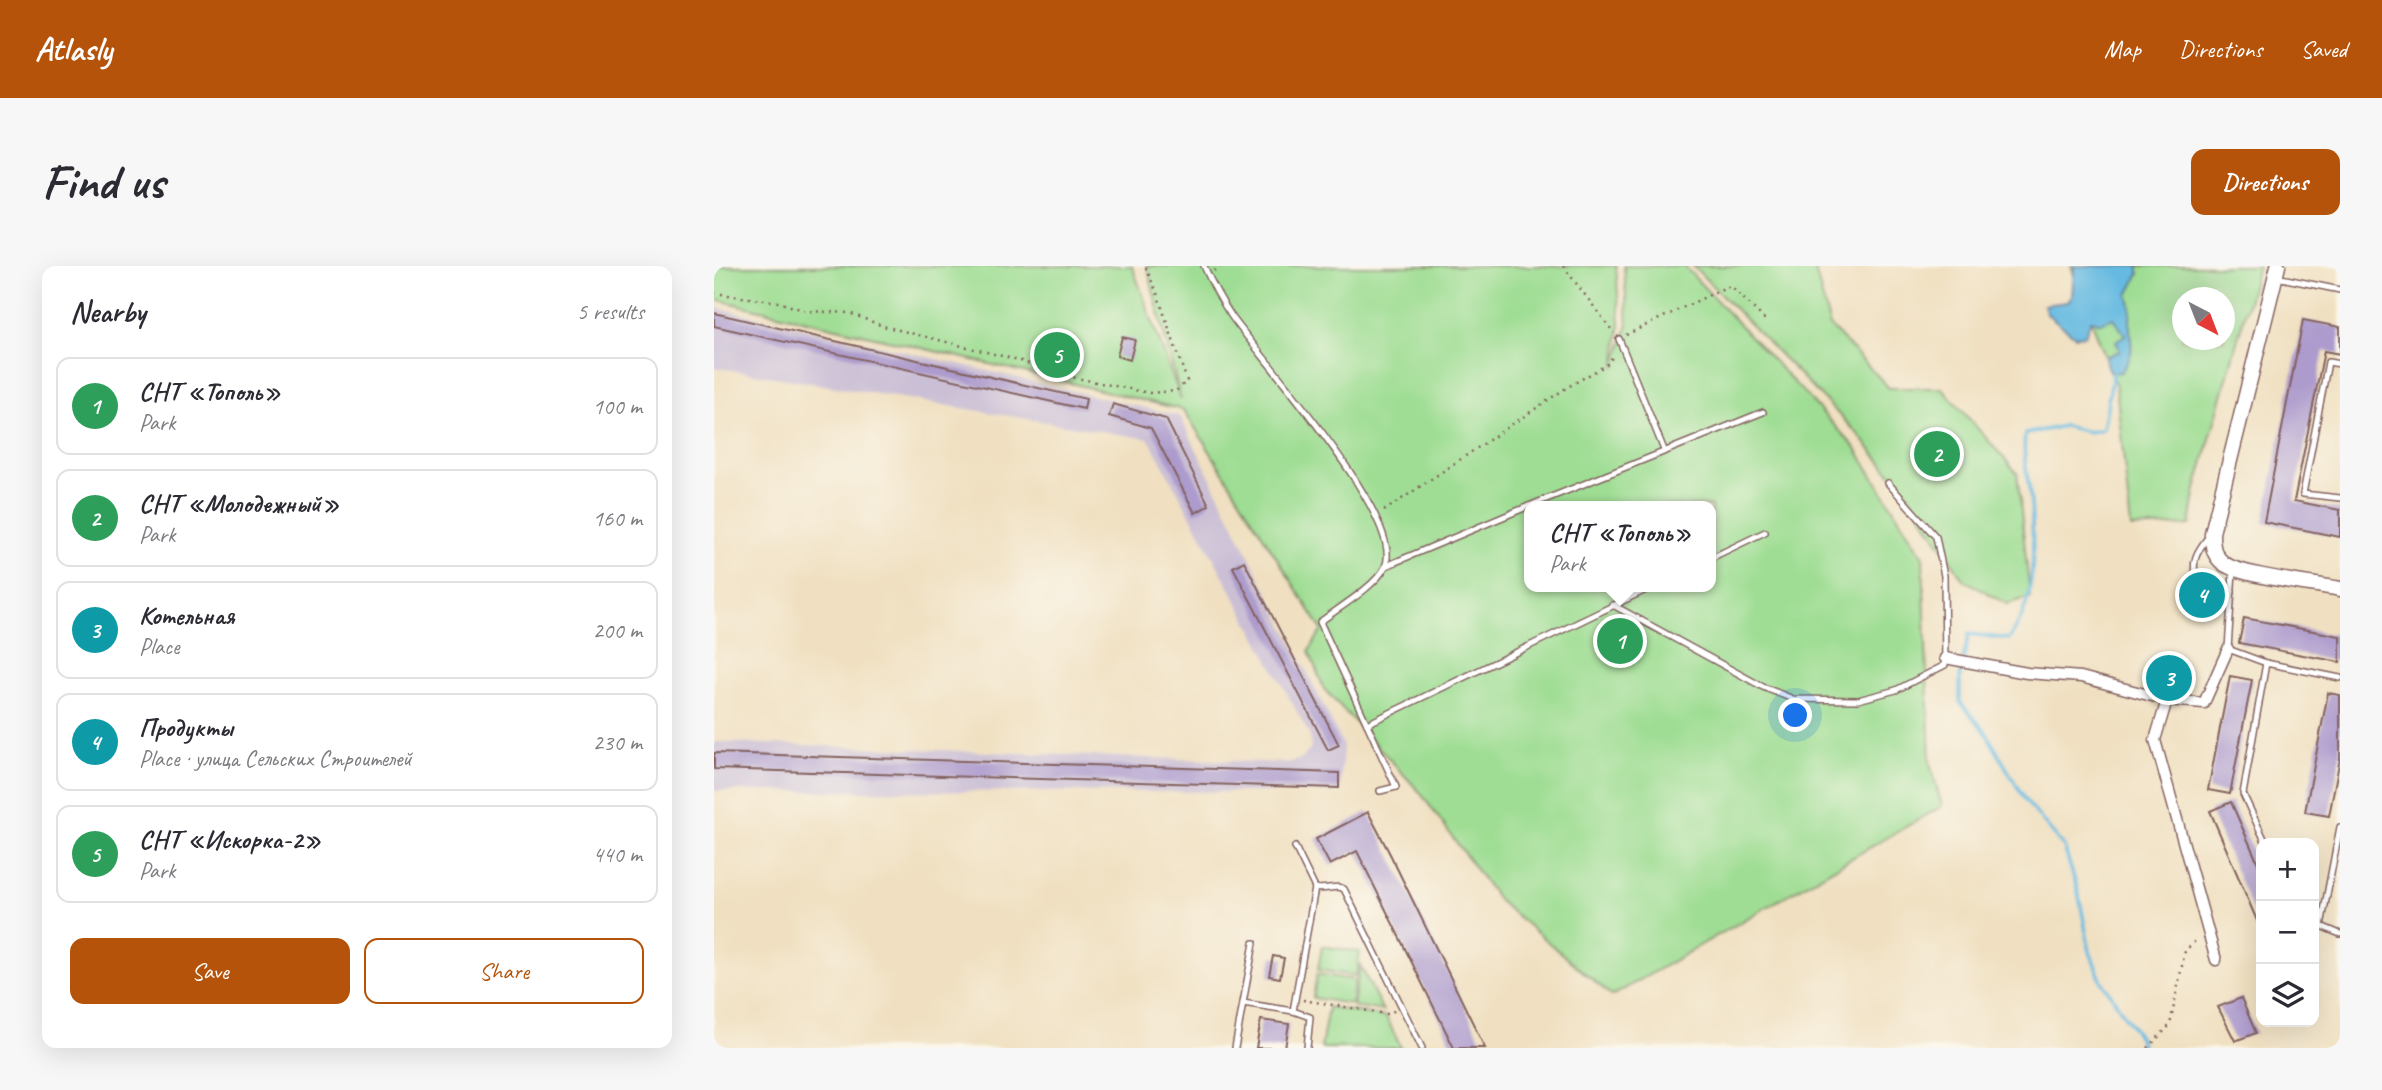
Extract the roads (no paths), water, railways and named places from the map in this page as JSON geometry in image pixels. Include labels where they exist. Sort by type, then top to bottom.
[{"type":"street","points":[[2277,271],[2212,533],[2212,546],[2218,557],[2233,569],[2340,589]]},
{"type":"street","points":[[1949,659],[1968,660],[2027,673],[2081,677],[2168,700],[2204,703],[2228,649]]},
{"type":"street","points":[[2168,700],[2155,740],[2216,960]]},
{"type":"lane","points":[[1204,266],[1232,317],[1333,444],[1375,516],[1386,550],[1386,566]]},
{"type":"lane","points":[[2277,271],[2340,290]]},
{"type":"lane","points":[[1619,339],[1664,450]]},
{"type":"lane","points":[[2340,364],[2328,362],[2303,494],[2340,499]]},
{"type":"lane","points":[[1541,501],[1763,412]]},
{"type":"lane","points":[[1613,605],[1763,687],[1793,699],[1858,700],[1896,690],[1945,665],[1949,659],[1944,576],[1936,537],[1888,483]]},
{"type":"lane","points":[[1380,791],[1396,787],[1320,622],[1377,578],[1386,566],[1524,508]]},
{"type":"lane","points":[[1716,556],[1765,532]]},
{"type":"lane","points":[[2212,533],[2197,550],[2192,569],[2197,581],[2211,588],[2232,592]]},
{"type":"lane","points":[[2233,569],[2228,649],[2266,663],[2340,678]]},
{"type":"lane","points":[[1367,724],[1641,592]]},
{"type":"lane","points":[[2264,838],[2243,794],[2266,663]]},
{"type":"lane","points":[[2340,827],[2321,926],[2340,934]]},
{"type":"lane","points":[[1293,1012],[1315,888],[1295,846]]},
{"type":"lane","points":[[1315,888],[1323,891],[1337,887],[1344,889],[1422,1048]]},
{"type":"lane","points":[[1236,1048],[1254,943]]},
{"type":"lane","points":[[1243,1003],[1310,1017],[1307,1048]]},
{"type":"water","points":[[2074,266],[2139,266],[2139,274],[2128,295],[2131,306],[2132,348],[2121,372],[2113,373],[2107,367],[2105,357],[2120,351],[2116,341],[2125,335],[2113,318],[2101,323],[2091,320],[2085,335],[2075,336],[2047,314],[2044,305],[2067,302],[2072,297]]},
{"type":"waterway","points":[[2113,373],[2103,429],[2089,432],[2064,426],[2025,434],[2024,452],[2033,538],[2029,592],[2025,608],[2009,639],[1969,634],[1960,674],[1960,702],[1985,731],[2025,800],[2064,847],[2078,891],[2090,952],[2101,980],[2139,1037],[2142,1048]]},
{"type":"place","name":"СНТ «Искорка-2»","points":[[1057,355]]},
{"type":"place","name":"СНТ «Молодежный»","points":[[1937,454]]},
{"type":"place","name":"Продукты","points":[[2202,595]]},
{"type":"place","name":"СНТ «Тополь»","points":[[1620,641]]},
{"type":"place","name":"Котельная","points":[[2169,678]]}]
